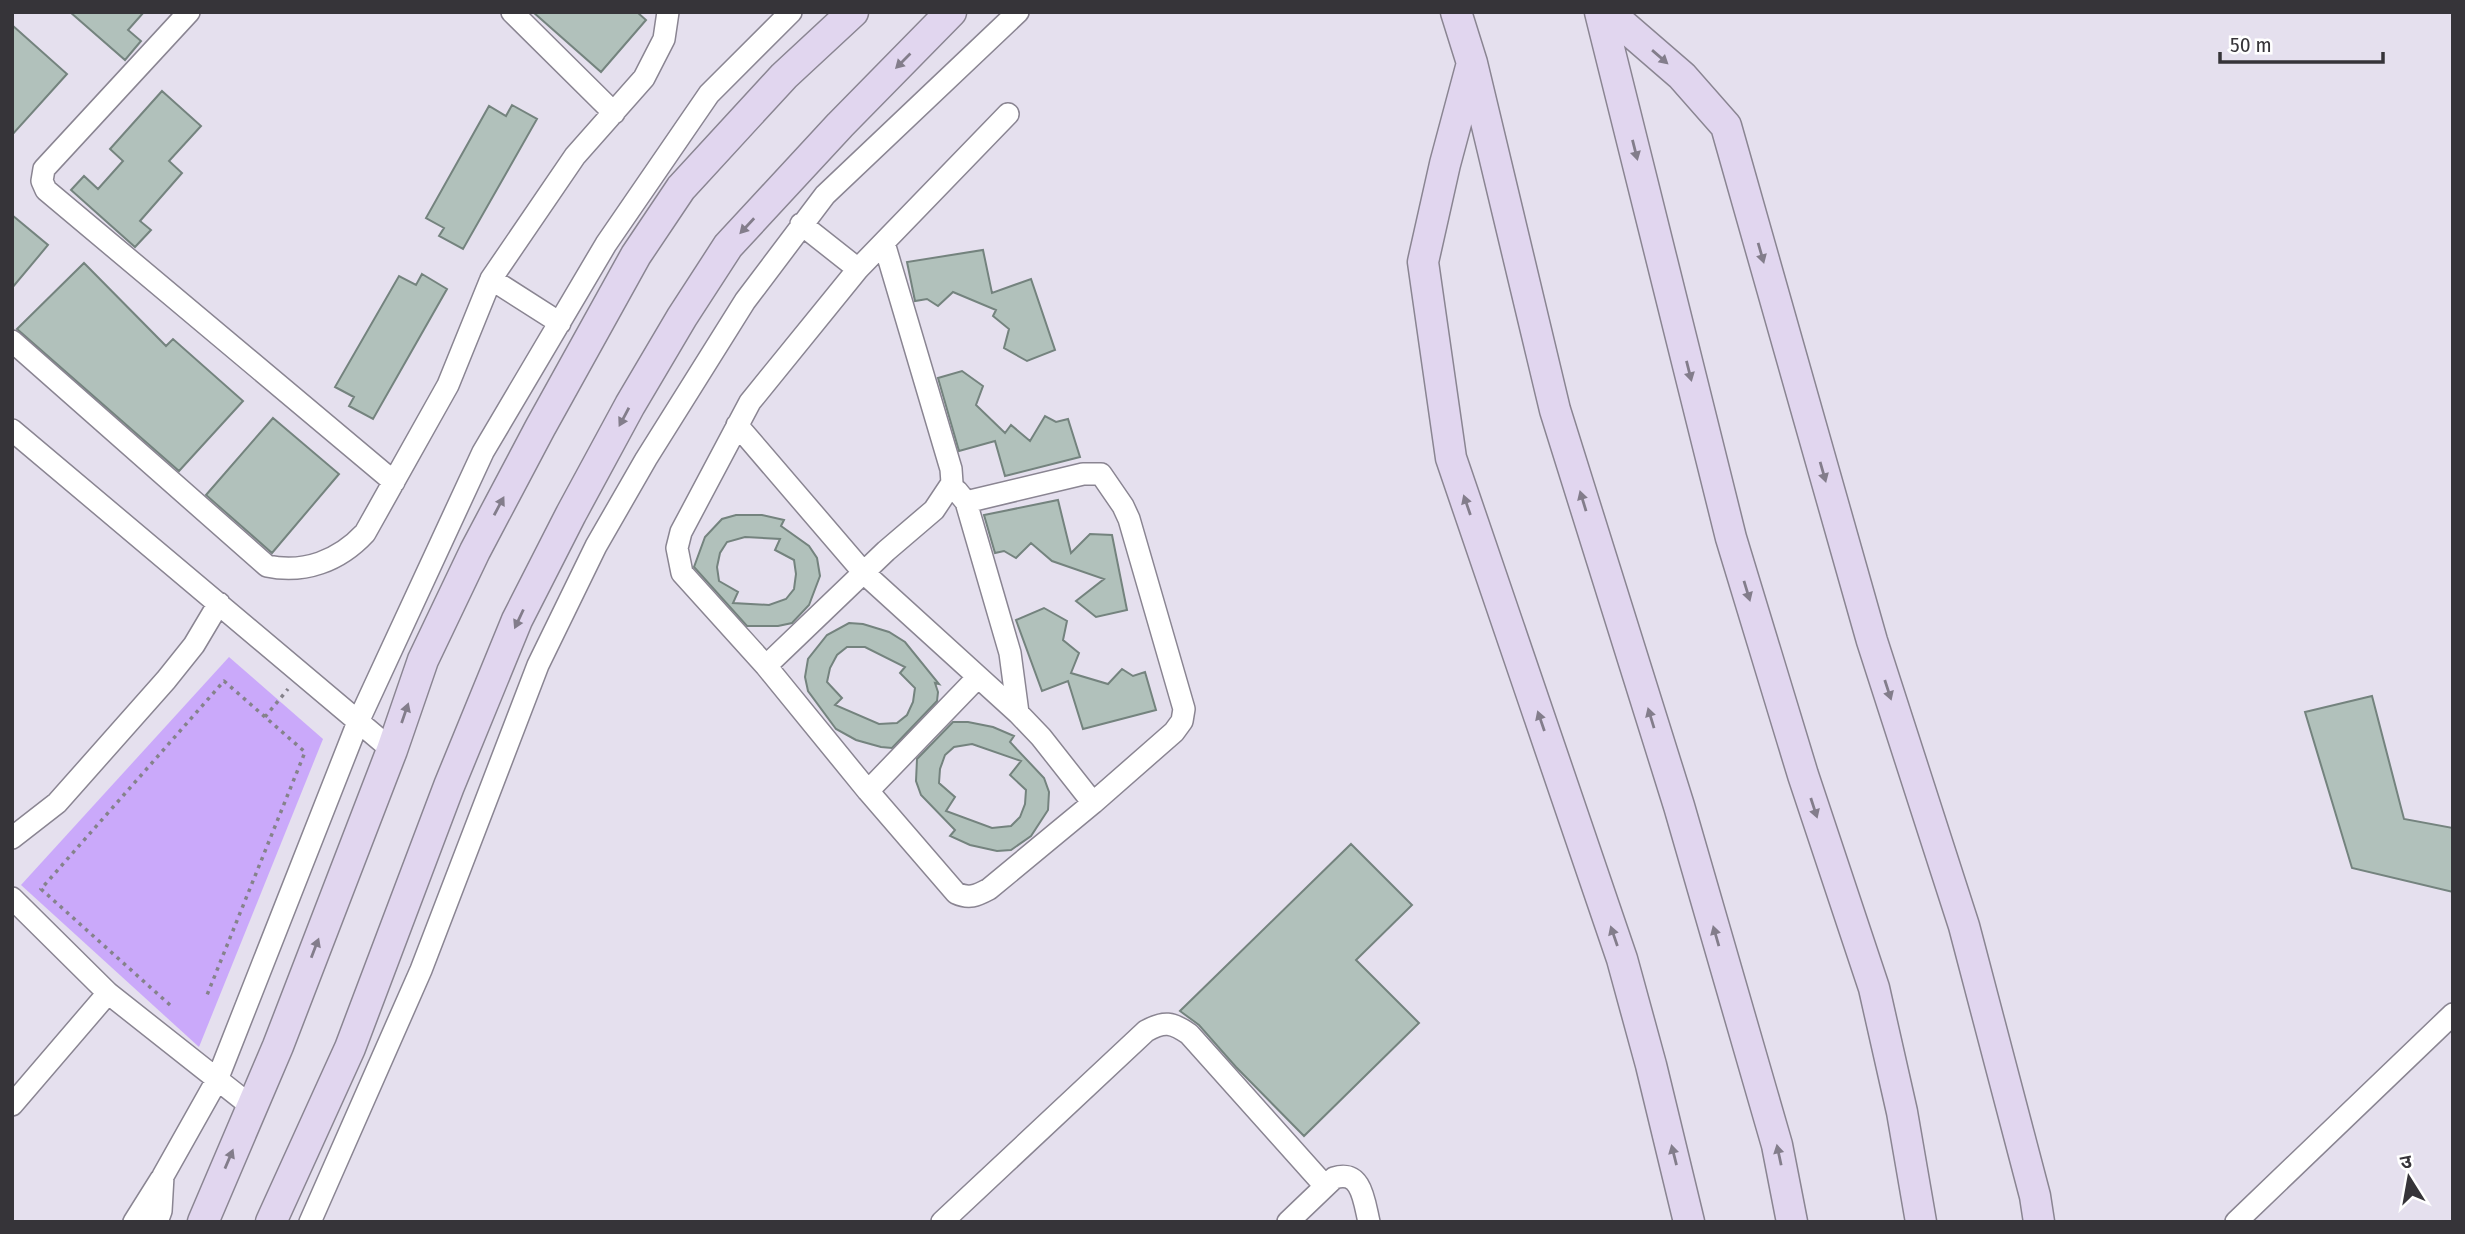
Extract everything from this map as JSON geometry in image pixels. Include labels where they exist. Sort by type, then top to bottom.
[{"type":"main road","points":[[202,1222],[278,1046],[392,750],[423,660],[475,551],[540,428],[636,255],[681,188],[784,76],[853,12]]},
{"type":"main road","points":[[271,1222],[350,1048],[449,786],[517,620],[630,405],[728,246],[840,125],[951,12]]},
{"type":"main road","points":[[1456,12],[1472,63],[1555,410],[1690,845],[1777,1145],[1792,1222]]},
{"type":"main road","points":[[1600,12],[1731,538],[1799,762],[1874,988],[1902,1112],[1922,1222]]},
{"type":"main road","points":[[1608,12],[1682,76],[1726,126],[1872,641],[1964,926],[2035,1196],[2039,1222]]},
{"type":"main road","points":[[1472,63],[1423,262],[1451,458],[1622,959],[1689,1222]]},
{"type":"street","points":[[188,12],[44,169],[42,181],[46,190],[394,482]]},
{"type":"street","points":[[512,12],[614,113]]},
{"type":"street","points":[[12,341],[267,566],[295,569],[342,554],[365,533],[448,385],[491,279],[575,156],[635,90],[664,39],[668,12]]},
{"type":"street","points":[[134,1222],[217,1080],[358,722],[483,452],[606,244],[709,94],[792,12]]},
{"type":"street","points":[[310,1222],[421,970],[538,665],[596,546],[675,410],[745,301],[801,223],[825,195],[1018,12]]},
{"type":"street","points":[[966,502],[1092,473],[1101,474],[1123,506],[1184,709],[1182,721],[1174,732],[1093,803],[989,889],[976,896],[966,897],[956,893],[766,666],[682,573],[677,559],[677,548],[681,532],[750,402],[858,269],[1008,114]]},
{"type":"street","points":[[801,223],[858,269]]},
{"type":"street","points":[[884,243],[951,469],[952,483],[966,502],[1010,653],[1018,713]]},
{"type":"street","points":[[491,279],[560,323]]},
{"type":"street","points":[[737,425],[864,573],[1018,713],[1041,737],[1093,803]]},
{"type":"street","points":[[12,430],[392,750]]},
{"type":"street","points":[[766,666],[886,551],[934,510],[952,483]]},
{"type":"street","points":[[12,838],[57,803],[157,691],[194,645],[219,603]]},
{"type":"street","points":[[868,791],[978,677]]},
{"type":"street","points":[[12,898],[108,993],[251,1106]]},
{"type":"street","points":[[12,1105],[108,993]]},
{"type":"street","points":[[2236,1222],[2453,1014]]},
{"type":"street","points":[[942,1222],[1146,1031],[1165,1022],[1175,1024],[1189,1034],[1325,1186]]},
{"type":"street","points":[[1288,1222],[1334,1178],[1343,1175],[1352,1177],[1358,1183],[1369,1222]]},
{"type":"street","points":[[157,1222],[161,1211],[163,1176]]},
{"type":"path","points":[[265,718],[301,674]]},
{"type":"path","points":[[170,1005],[41,888],[224,681],[305,752],[206,995]]},
{"type":"shaded area","points":[[229,657],[323,739],[199,1047],[21,885]]},
{"type":"building","points":[[70,12],[144,12],[128,30],[141,41],[125,60]]},
{"type":"building","points":[[533,12],[637,12],[646,20],[601,72]]},
{"type":"building","points":[[12,25],[67,74],[12,135]]},
{"type":"building","points":[[162,91],[201,126],[169,161],[182,173],[140,221],[151,230],[135,247],[71,190],[84,176],[98,189],[123,161],[110,149]]},
{"type":"building","points":[[512,105],[537,119],[463,249],[439,236],[444,228],[426,218],[489,106],[506,116]]},
{"type":"building","points":[[12,215],[48,245],[12,288]]},
{"type":"building","points":[[983,250],[992,293],[1031,279],[1055,350],[1027,361],[1004,348],[1009,329],[993,316],[996,310],[953,292],[938,306],[927,299],[915,301],[907,262]]},
{"type":"building","points":[[84,263],[166,346],[173,339],[243,401],[179,471],[17,329]]},
{"type":"building","points":[[422,274],[447,289],[373,419],[349,406],[354,397],[335,387],[399,276],[416,285]]},
{"type":"building","points":[[962,371],[983,386],[976,405],[1005,433],[1011,425],[1030,441],[1045,416],[1056,422],[1068,419],[1080,457],[1005,476],[995,441],[959,451],[938,378]]},
{"type":"building","points":[[273,418],[339,474],[272,553],[206,495]]},
{"type":"building","points":[[1058,500],[1071,553],[1090,534],[1112,535],[1127,610],[1096,617],[1076,601],[1104,579],[1052,561],[1031,543],[1016,558],[1004,551],[995,553],[984,515]]},
{"type":"building","points":[[736,515],[762,515],[784,520],[781,526],[809,546],[817,558],[820,576],[809,605],[792,623],[747,626],[694,567],[705,537],[722,519]],"holes":[[[745,537],[780,539],[775,550],[794,560],[794,589],[786,599],[769,605],[733,603],[738,592],[719,581],[717,567],[720,553],[727,542]]]},
{"type":"building","points":[[1044,608],[1067,621],[1063,640],[1079,653],[1071,673],[1108,684],[1122,669],[1133,676],[1145,672],[1156,710],[1083,729],[1068,681],[1042,691],[1016,620]]},
{"type":"building","points":[[849,623],[889,632],[905,642],[939,684],[935,683],[937,701],[892,748],[856,740],[836,729],[808,691],[805,677],[808,659],[827,635]],"holes":[[[847,647],[865,647],[905,667],[900,673],[915,688],[907,715],[897,723],[879,724],[835,705],[842,698],[827,682],[830,668],[837,655]]]},
{"type":"building","points":[[2372,696],[2404,819],[2453,828],[2453,892],[2352,868],[2305,712]]},
{"type":"building","points":[[953,722],[993,727],[1014,736],[1010,742],[1044,778],[1049,792],[1048,810],[1031,836],[1011,850],[997,851],[970,845],[950,836],[955,830],[921,795],[916,781],[917,759]],"holes":[[[972,744],[1021,761],[1010,775],[1026,790],[1025,804],[1020,817],[1011,826],[992,828],[946,811],[955,797],[939,783],[940,769],[945,755],[954,747]]]},
{"type":"building","points":[[1351,844],[1412,905],[1356,960],[1419,1023],[1304,1136],[1199,1025],[1180,1011]]}]
